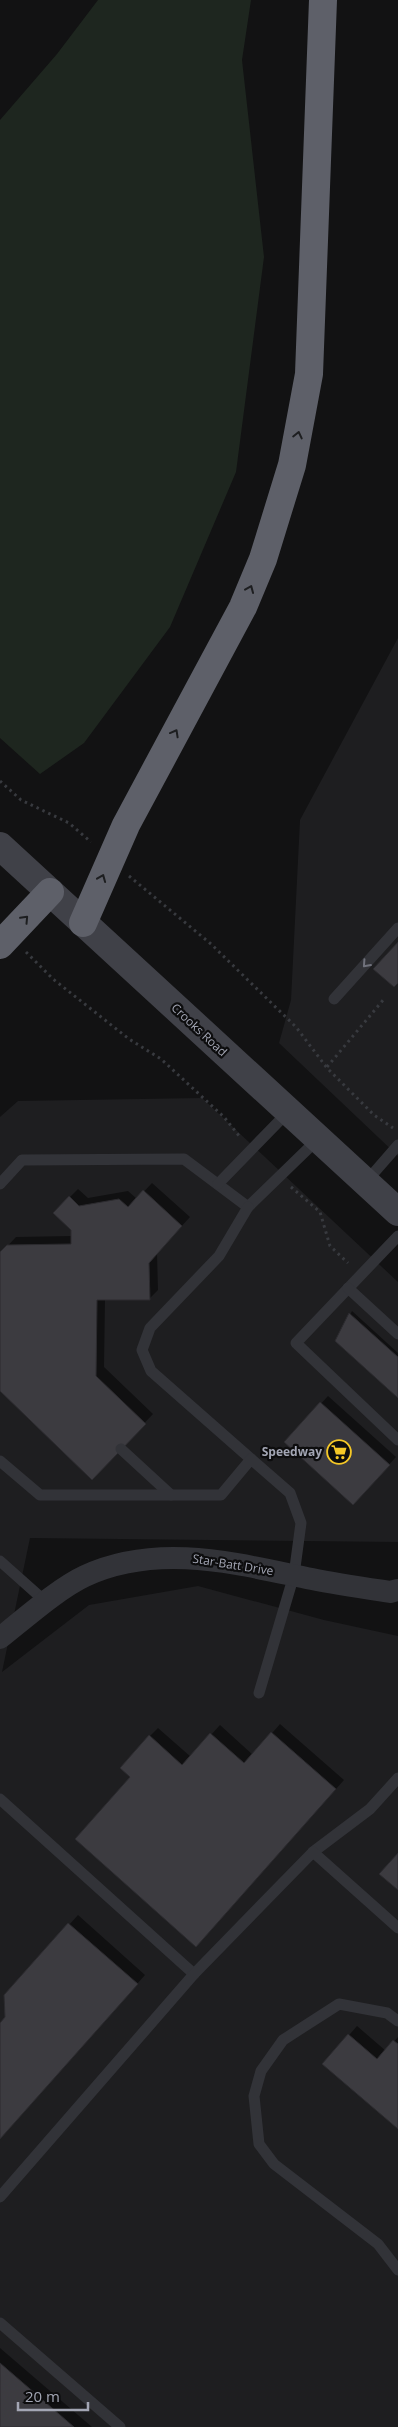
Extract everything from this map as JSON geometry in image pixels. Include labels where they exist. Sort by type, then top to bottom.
[{"type":"highway","points":[[83,923],[110,858],[144,790],[218,656],[243,606],[263,559],[292,465],[309,374],[324,0]]},
{"type":"highway","points":[[5,940],[50,892]]},
{"type":"main road","name":"Crooks Road","points":[[0,846],[317,1140],[398,1212]]},
{"type":"street","name":"Star-Batt Drive","points":[[0,1638],[46,1602],[84,1576],[132,1560],[200,1558],[390,1592],[398,1591]]},
{"type":"lane","points":[[334,999],[398,928]]},
{"type":"lane","points":[[218,1184],[288,1112]]},
{"type":"lane","points":[[259,1693],[294,1575],[301,1523],[290,1493],[151,1371],[142,1350],[150,1328],[220,1256],[248,1207],[317,1140]]},
{"type":"lane","points":[[365,1183],[398,1145]]},
{"type":"lane","points":[[0,1184],[22,1160],[184,1159],[248,1207]]},
{"type":"lane","points":[[398,1236],[296,1343],[398,1440]]},
{"type":"lane","points":[[348,1288],[398,1334]]},
{"type":"lane","points":[[121,1449],[171,1495]]},
{"type":"lane","points":[[0,1461],[40,1495],[221,1496],[251,1460]]},
{"type":"lane","points":[[0,1561],[46,1602]]},
{"type":"lane","points":[[0,2197],[194,1974],[313,1852],[370,1809],[398,1778]]},
{"type":"lane","points":[[0,1799],[194,1974]]},
{"type":"lane","points":[[313,1852],[398,1928]]},
{"type":"lane","points":[[398,2021],[387,2012],[338,2004],[283,2040],[261,2071],[254,2096],[259,2144],[274,2164],[378,2244],[398,2270]]},
{"type":"lane","points":[[0,2323],[120,2427]]},
{"type":"path","points":[[0,781],[21,800],[69,823],[138,884],[211,944],[296,1027],[326,1068],[374,1115],[398,1131]]},
{"type":"path","points":[[5,940],[129,1039],[161,1059],[224,1117],[252,1149]]},
{"type":"path","points":[[326,1068],[384,999]]},
{"type":"path","points":[[280,1177],[320,1212],[330,1246],[361,1275]]},
{"type":"shaded area","points":[[98,0],[251,0],[242,60],[264,257],[236,472],[170,627],[84,743],[40,774],[0,738],[0,120],[57,54]]},
{"type":"shaded area","points":[[398,638],[398,1156],[279,1043],[291,1000],[300,820]]},
{"type":"shaded area","points":[[202,1098],[398,1282],[398,1542],[30,1538],[2,1672],[89,1605],[198,1586],[324,1620],[398,1636],[398,2427],[0,2427],[0,1117],[18,1101]]},
{"type":"building","points":[[398,942],[398,983],[394,987],[373,969]]},
{"type":"building","points":[[143,1190],[182,1226],[149,1263],[150,1300],[97,1300],[96,1376],[146,1424],[92,1480],[0,1391],[0,1252],[7,1245],[71,1244],[71,1230],[53,1213],[69,1196],[79,1206],[119,1199],[128,1207]]},
{"type":"building","points":[[349,1313],[398,1357],[398,1398],[335,1341]]},
{"type":"building","points":[[320,1402],[390,1465],[353,1505],[284,1442]]},
{"type":"building","points":[[271,1732],[336,1789],[196,1947],[75,1839],[130,1777],[120,1768],[149,1735],[182,1765],[210,1733],[244,1763]]},
{"type":"building","points":[[398,1853],[398,1890],[379,1874]]},
{"type":"building","points":[[68,1923],[138,1984],[0,2139],[0,2023],[5,2017],[4,1995]]},
{"type":"building","points":[[348,2034],[377,2059],[393,2040],[398,2044],[398,2129],[322,2064]]},
{"type":"building","points":[[0,2363],[74,2427],[0,2427]]},
{"type":"place","name":"Speedway","points":[[339,1452]]}]
